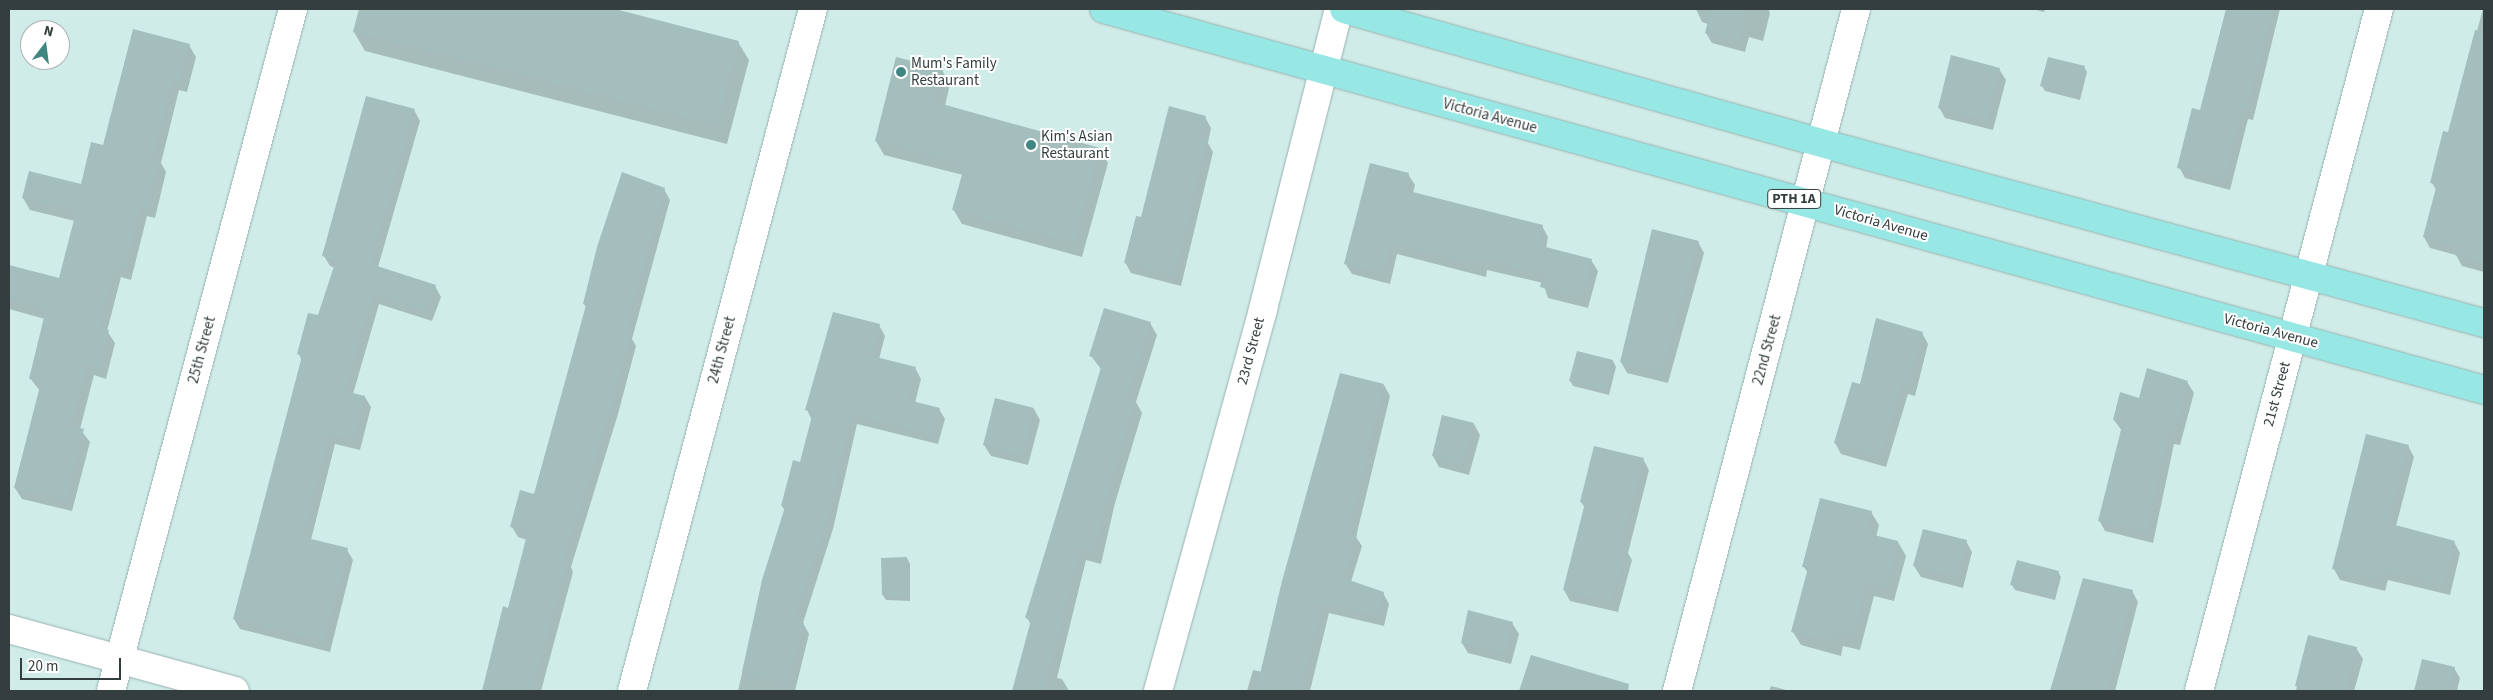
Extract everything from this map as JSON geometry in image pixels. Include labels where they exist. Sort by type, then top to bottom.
[{"type":"main road","name":"Victoria Avenue","points":[[1104,9],[2484,390]]},
{"type":"main road","points":[[1344,9],[1821,142],[2484,323]]},
{"type":"street","name":"25th Street","points":[[112,691],[293,9]]},
{"type":"street","name":"24th Street","points":[[632,691],[813,9]]},
{"type":"street","name":"23rd Street","points":[[1158,691],[1263,309],[1340,9]]},
{"type":"street","name":"22nd Street","points":[[1677,691],[1856,9]]},
{"type":"street","name":"21st Street","points":[[2199,691],[2379,9]]},
{"type":"street","points":[[9,629],[235,691]]},
{"type":"building","points":[[359,9],[615,9],[739,41],[717,125],[353,32]]},
{"type":"building","points":[[1711,9],[1748,9],[1739,41],[1705,33]]},
{"type":"building","points":[[2226,9],[2273,9],[2247,110],[2242,108],[2224,180],[2177,168],[2192,108],[2200,110]]},
{"type":"building","points":[[133,29],[190,44],[180,81],[173,79],[153,158],[160,160],[148,207],[141,205],[125,269],[115,266],[99,328],[109,330],[100,368],[87,364],[72,426],[84,429],[66,500],[14,488],[41,382],[29,379],[46,309],[9,300],[9,265],[59,278],[76,212],[22,198],[29,171],[81,184],[91,142],[103,145]]},
{"type":"building","points":[[2475,30],[2484,31],[2484,263],[2455,255],[2457,247],[2423,237],[2437,184],[2430,183],[2443,131],[2448,132]]},
{"type":"building","points":[[1951,55],[2000,68],[1987,120],[1938,108]]},
{"type":"building","points":[[896,57],[943,69],[935,102],[1100,148],[1074,243],[952,210],[965,164],[875,141]]},
{"type":"building","points":[[2048,57],[2085,66],[2077,96],[2040,86]]},
{"type":"building","points":[[366,96],[415,109],[371,264],[436,285],[426,311],[373,294],[345,391],[365,396],[354,440],[330,434],[303,537],[348,548],[324,642],[233,619],[302,356],[297,354],[308,313],[318,315],[336,260],[322,256]]},
{"type":"building","points":[[1169,106],[1206,116],[1200,138],[1207,140],[1175,276],[1124,263],[1136,216],[1141,217]]},
{"type":"building","points":[[1370,163],[1409,173],[1405,190],[1543,225],[1538,245],[1592,259],[1582,298],[1540,287],[1543,275],[1482,259],[1480,266],[1391,244],[1384,274],[1344,264]]},
{"type":"building","points":[[622,172],[665,188],[626,333],[631,334],[613,403],[564,559],[568,560],[532,691],[482,691],[503,606],[508,608],[528,531],[510,527],[520,490],[534,494],[586,305],[583,304],[597,247]]},
{"type":"building","points":[[1652,229],[1699,241],[1662,373],[1620,362]]},
{"type":"building","points":[[1104,308],[1151,322],[1128,397],[1136,400],[1109,490],[1095,552],[1080,549],[1044,691],[1012,691],[1031,620],[1025,618],[1103,361],[1089,356]]},
{"type":"building","points":[[833,312],[880,324],[872,356],[916,367],[908,400],[940,408],[933,435],[852,414],[828,518],[795,620],[804,623],[788,684],[742,672],[762,580],[785,507],[781,506],[793,460],[800,462],[813,412],[805,410]]},
{"type":"building","points":[[1876,318],[1923,332],[1909,386],[1902,384],[1880,457],[1834,443],[1852,382],[1860,384]]},
{"type":"building","points":[[1577,351],[1613,360],[1606,390],[1569,381]]},
{"type":"building","points":[[2147,368],[2188,381],[2174,435],[2168,434],[2147,533],[2098,521],[2123,422],[2113,420],[2120,392],[2139,398]]},
{"type":"building","points":[[1340,373],[1384,384],[1349,532],[1357,535],[1343,578],[1384,592],[1378,616],[1323,603],[1301,691],[1256,691],[1282,581]]},
{"type":"building","points":[[995,398],[1034,408],[1023,455],[983,445]]},
{"type":"building","points":[[1442,415],[1474,423],[1463,465],[1432,456]]},
{"type":"building","points":[[2366,434],[2409,445],[2388,523],[2455,541],[2444,585],[2382,570],[2379,581],[2332,569]]},
{"type":"building","points":[[1594,446],[1644,458],[1621,546],[1626,548],[1612,602],[1563,590],[1585,503],[1580,502]]},
{"type":"building","points":[[1820,498],[1872,511],[1866,533],[1898,541],[1886,588],[1867,583],[1853,637],[1836,633],[1833,642],[1791,632],[1808,568],[1802,567]]},
{"type":"building","points":[[1923,529],[1967,540],[1958,577],[1913,566]]},
{"type":"building","points":[[907,557],[908,597],[882,595],[881,558]]},
{"type":"building","points":[[2017,560],[2059,571],[2053,596],[2010,585]]},
{"type":"building","points":[[2083,578],[2133,590],[2107,691],[2050,691]]},
{"type":"building","points":[[1468,610],[1513,622],[1505,653],[1461,643]]},
{"type":"building","points":[[2308,635],[2357,647],[2346,691],[2314,691],[2295,686]]},
{"type":"building","points":[[1531,655],[1629,684],[1628,691],[1519,691]]},
{"type":"building","points":[[2422,659],[2455,667],[2448,691],[2414,691]]},
{"type":"place","name":"Mum's Family Restaurant","points":[[901,72]]},
{"type":"place","name":"Kim's Asian Restaurant","points":[[1031,145]]}]
